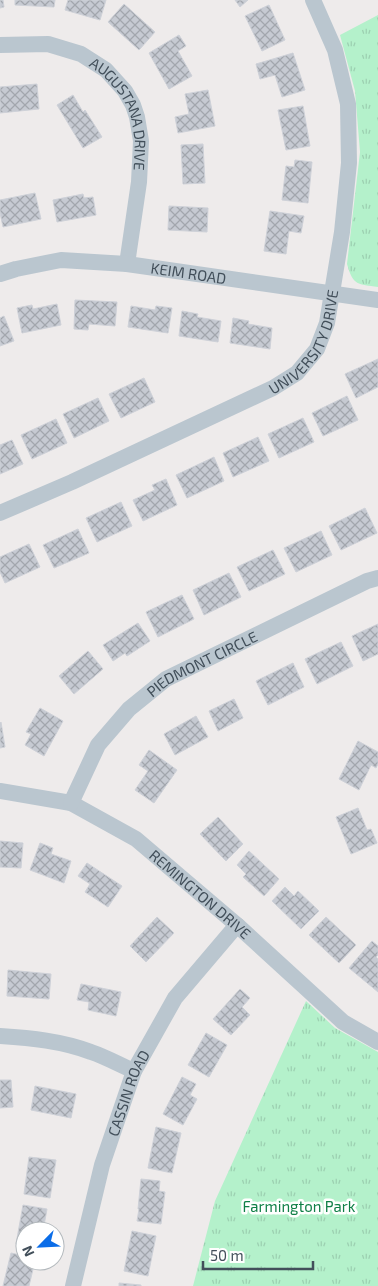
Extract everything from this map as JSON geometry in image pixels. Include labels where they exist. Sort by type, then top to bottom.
[{"type":"street","name":"UNIVERSITY DRIVE","points":[[0,513],[72,482],[273,388],[297,373],[317,349],[327,323],[332,294],[342,232],[349,163],[348,104],[335,50],[313,0]]},
{"type":"street","name":"AUGUSTANA DRIVE","points":[[0,45],[48,44],[81,54],[106,70],[125,91],[137,117],[141,141],[139,182],[127,264]]},
{"type":"street","name":"KEIM ROAD","points":[[0,274],[16,268],[61,260],[127,264],[378,300]]},
{"type":"street","name":"PIEDMONT CIRCLE","points":[[71,803],[98,746],[129,709],[166,680],[367,580],[378,578]]},
{"type":"street","name":"REMINGTON DRIVE","points":[[0,791],[71,803],[136,839],[236,925],[343,1022],[378,1042]]},
{"type":"street","name":"CASSIN ROAD","points":[[73,1286],[102,1166],[134,1071],[175,998],[236,925]]},
{"type":"street","points":[[0,1036],[31,1038],[61,1043],[91,1052],[134,1071]]},
{"type":"green space","points":[[378,15],[378,287],[357,283],[347,264],[360,152],[355,91],[340,35]]},
{"type":"green space","name":"Farmington Park","points":[[306,1001],[335,1028],[378,1052],[378,1286],[193,1286],[215,1201]]},
{"type":"building","points":[[0,0],[3,0],[4,7],[0,8]]},
{"type":"building","points":[[15,0],[55,0],[54,7],[15,5]]},
{"type":"building","points":[[68,0],[106,0],[100,20],[65,10]]},
{"type":"building","points":[[235,0],[248,0],[240,7]]},
{"type":"building","points":[[124,4],[155,32],[139,50],[108,22]]},
{"type":"building","points":[[269,5],[285,40],[262,51],[245,16]]},
{"type":"building","points":[[179,35],[186,46],[178,51],[192,76],[169,89],[149,53]]},
{"type":"building","points":[[293,53],[305,90],[282,97],[275,75],[260,79],[256,64]]},
{"type":"building","points":[[37,84],[39,109],[0,113],[0,87]]},
{"type":"building","points":[[208,90],[215,126],[178,133],[175,117],[189,114],[185,94]]},
{"type":"building","points":[[73,95],[102,137],[83,148],[57,105]]},
{"type":"building","points":[[303,106],[310,146],[286,150],[278,110]]},
{"type":"building","points":[[203,144],[205,183],[183,184],[181,145]]},
{"type":"building","points":[[295,160],[312,162],[308,203],[282,200],[286,166],[294,167]]},
{"type":"building","points":[[35,193],[41,219],[3,227],[0,200]]},
{"type":"building","points":[[83,194],[84,198],[93,197],[96,215],[57,222],[53,200]]},
{"type":"building","points":[[169,206],[208,208],[207,232],[168,230]]},
{"type":"building","points":[[270,211],[304,216],[301,233],[289,231],[286,254],[264,251]]},
{"type":"building","points":[[75,300],[117,302],[115,326],[89,324],[88,330],[74,329]]},
{"type":"building","points":[[57,304],[61,325],[22,333],[17,308],[32,305],[33,309]]},
{"type":"building","points":[[131,306],[155,310],[156,306],[172,308],[168,333],[128,327]]},
{"type":"building","points":[[182,311],[198,314],[197,317],[221,321],[218,342],[179,336]]},
{"type":"building","points":[[4,316],[14,341],[0,346],[0,318]]},
{"type":"building","points":[[233,318],[249,321],[248,324],[272,328],[270,349],[230,343]]},
{"type":"building","points":[[378,359],[378,387],[356,398],[345,374]]},
{"type":"building","points":[[144,378],[155,402],[121,418],[109,394]]},
{"type":"building","points":[[347,396],[358,420],[323,436],[312,413]]},
{"type":"building","points":[[98,398],[109,421],[74,438],[63,414]]},
{"type":"building","points":[[303,418],[314,442],[279,458],[268,434]]},
{"type":"building","points":[[56,419],[67,443],[32,459],[21,435]]},
{"type":"building","points":[[258,437],[269,461],[233,477],[223,453]]},
{"type":"building","points":[[12,440],[23,464],[0,474],[0,445]]},
{"type":"building","points":[[214,457],[224,481],[187,498],[176,475]]},
{"type":"building","points":[[166,479],[177,505],[143,521],[133,500],[155,490],[152,485]]},
{"type":"building","points":[[121,502],[132,526],[97,542],[86,518]]},
{"type":"building","points":[[365,508],[377,533],[341,550],[329,526]]},
{"type":"building","points":[[78,529],[89,553],[54,568],[43,545]]},
{"type":"building","points":[[321,531],[332,555],[296,572],[284,548]]},
{"type":"building","points":[[29,544],[40,567],[5,583],[0,572],[0,557]]},
{"type":"building","points":[[273,550],[285,574],[249,591],[237,567]]},
{"type":"building","points":[[229,573],[241,597],[204,615],[193,590]]},
{"type":"building","points":[[182,595],[194,619],[158,637],[146,612]]},
{"type":"building","points":[[138,623],[150,641],[127,656],[125,653],[113,661],[103,645]]},
{"type":"building","points":[[378,624],[378,654],[363,661],[352,636]]},
{"type":"building","points":[[341,642],[353,666],[317,684],[305,659]]},
{"type":"building","points":[[88,651],[103,669],[74,694],[59,676]]},
{"type":"building","points":[[293,663],[304,687],[268,705],[256,681]]},
{"type":"building","points":[[234,699],[243,718],[218,731],[209,711]]},
{"type":"building","points":[[40,708],[63,721],[44,756],[25,745],[31,734],[26,732]]},
{"type":"building","points":[[196,716],[208,737],[175,755],[164,734]]},
{"type":"building","points":[[0,723],[5,747],[0,748]]},
{"type":"building","points":[[358,741],[378,752],[376,768],[371,765],[359,790],[339,779]]},
{"type":"building","points":[[149,750],[177,770],[154,803],[135,790],[148,771],[139,765]]},
{"type":"building","points":[[358,808],[367,830],[371,829],[377,843],[351,854],[336,817]]},
{"type":"building","points":[[218,817],[243,844],[226,861],[200,834]]},
{"type":"building","points":[[0,841],[23,843],[21,868],[0,867]]},
{"type":"building","points":[[40,843],[53,848],[51,854],[71,861],[64,883],[30,870]]},
{"type":"building","points":[[249,851],[279,879],[264,896],[243,877],[246,874],[237,865]]},
{"type":"building","points":[[87,863],[122,886],[108,907],[85,892],[90,884],[78,876]]},
{"type":"building","points":[[285,887],[294,896],[298,891],[319,911],[301,929],[272,901]]},
{"type":"building","points":[[157,917],[174,933],[146,962],[130,946]]},
{"type":"building","points":[[326,917],[356,945],[339,963],[309,935]]},
{"type":"building","points":[[372,941],[378,946],[378,955],[376,957],[378,959],[378,992],[349,968]]},
{"type":"building","points":[[8,970],[51,974],[49,999],[7,996]]},
{"type":"building","points":[[81,984],[121,992],[116,1016],[88,1010],[89,1002],[77,1000]]},
{"type":"building","points":[[240,989],[250,998],[242,1007],[250,1015],[231,1035],[213,1019]]},
{"type":"building","points":[[206,1033],[227,1045],[209,1077],[188,1065]]},
{"type":"building","points":[[182,1077],[196,1084],[190,1095],[197,1099],[183,1125],[163,1114]]},
{"type":"building","points":[[0,1080],[11,1080],[13,1107],[0,1108]]},
{"type":"building","points":[[35,1086],[76,1094],[71,1118],[31,1110]]},
{"type":"building","points":[[156,1127],[181,1133],[172,1173],[148,1168]]},
{"type":"building","points":[[29,1157],[56,1160],[50,1198],[24,1194]]},
{"type":"building","points":[[141,1179],[160,1181],[159,1191],[165,1192],[161,1224],[137,1221]]},
{"type":"building","points":[[23,1205],[47,1209],[45,1221],[20,1221]]},
{"type":"building","points":[[132,1231],[156,1236],[148,1276],[124,1271]]},
{"type":"building","points":[[11,1253],[15,1254],[15,1271],[33,1271],[29,1286],[3,1286]]},
{"type":"building","points":[[119,1283],[141,1285],[141,1286],[119,1286]]}]
